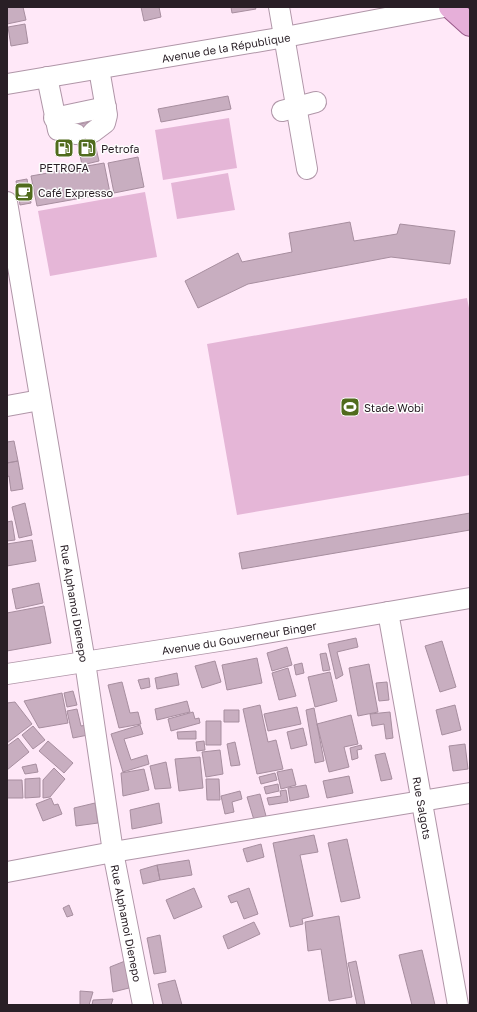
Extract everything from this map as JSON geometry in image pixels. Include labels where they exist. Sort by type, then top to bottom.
[{"type":"main road","points":[[450,7],[470,25]]},
{"type":"street","points":[[279,7],[285,37],[289,109],[307,169]]},
{"type":"street","name":"Avenue de la République","points":[[7,84],[285,37],[444,7]]},
{"type":"street","points":[[48,77],[54,118],[58,130],[84,133],[105,123],[107,114],[99,69]]},
{"type":"street","points":[[289,109],[316,102]]},
{"type":"street","points":[[54,118],[106,107]]},
{"type":"street","name":"Rue Alphamoi Dienepo","points":[[7,202],[85,662],[113,852],[143,1005]]},
{"type":"street","points":[[7,406],[40,400]]},
{"type":"street","name":"Avenue du Gouverneur Binger","points":[[7,674],[232,639],[470,598]]},
{"type":"street","name":"Rue Salgots","points":[[388,612],[458,1005]]},
{"type":"street","points":[[7,872],[113,852],[470,793]]},
{"type":"shaded area","points":[[229,118],[237,168],[163,180],[155,130]]},
{"type":"shaded area","points":[[228,173],[235,210],[177,219],[171,183]]},
{"type":"shaded area","points":[[145,192],[157,257],[50,276],[38,211]]},
{"type":"shaded area","name":"Stade Wobi","points":[[467,298],[470,313],[470,475],[237,515],[207,344]]},
{"type":"building","points":[[7,7],[23,7],[26,20],[7,24]]},
{"type":"building","points":[[141,7],[159,7],[161,17],[144,21]]},
{"type":"building","points":[[231,7],[255,7],[256,9],[232,13]]},
{"type":"building","points":[[25,24],[28,43],[11,46],[8,27]]},
{"type":"building","points":[[228,96],[231,109],[161,122],[158,109]]},
{"type":"building","name":"Petrofa","points":[[90,122],[99,161],[82,165],[74,125]]},
{"type":"building","points":[[138,157],[144,187],[114,193],[108,163]]},
{"type":"building","points":[[104,163],[110,193],[37,206],[31,176]]},
{"type":"building","name":"Café Expresso","points":[[27,179],[31,203],[20,205],[16,181]]},
{"type":"building","points":[[350,222],[354,241],[397,234],[400,224],[455,231],[450,264],[391,257],[248,284],[198,308],[185,281],[238,253],[242,262],[292,252],[289,233]]},
{"type":"building","points":[[14,441],[18,461],[7,463],[7,442]]},
{"type":"building","points":[[18,461],[23,489],[11,491],[9,476],[7,477],[7,463]]},
{"type":"building","points":[[25,503],[32,535],[19,538],[12,507]]},
{"type":"building","points":[[470,513],[470,530],[242,569],[239,553]]},
{"type":"building","points":[[12,521],[15,540],[7,541],[7,522]]},
{"type":"building","points":[[32,540],[36,561],[7,566],[7,544]]},
{"type":"building","points":[[39,583],[43,603],[16,609],[12,589]]},
{"type":"building","points":[[44,606],[51,643],[7,651],[7,613]]},
{"type":"building","points":[[356,638],[358,647],[337,652],[343,675],[336,679],[328,644]]},
{"type":"building","points":[[442,641],[456,687],[440,692],[425,646]]},
{"type":"building","points":[[287,647],[292,665],[272,671],[267,653]]},
{"type":"building","points":[[326,653],[330,670],[323,671],[320,654]]},
{"type":"building","points":[[257,658],[262,683],[227,690],[222,665]]},
{"type":"building","points":[[215,661],[221,682],[202,688],[195,666]]},
{"type":"building","points":[[302,663],[304,673],[296,675],[294,665]]},
{"type":"building","points":[[369,664],[378,712],[358,716],[349,668]]},
{"type":"building","points":[[288,668],[296,696],[279,700],[272,673]]},
{"type":"building","points":[[330,672],[337,701],[315,707],[308,677]]},
{"type":"building","points":[[177,673],[179,685],[157,689],[155,678]]},
{"type":"building","points":[[149,678],[150,687],[141,689],[138,680]]},
{"type":"building","points":[[122,682],[130,713],[138,712],[141,724],[119,728],[108,685]]},
{"type":"building","points":[[387,682],[389,700],[379,701],[376,683]]},
{"type":"building","points":[[73,691],[77,705],[67,707],[64,693]]},
{"type":"building","points":[[62,693],[68,723],[39,728],[24,701]]},
{"type":"building","points":[[187,701],[190,712],[157,720],[155,709]]},
{"type":"building","points":[[15,702],[32,724],[7,743],[7,703]]},
{"type":"building","points":[[260,705],[268,742],[276,740],[283,769],[257,774],[243,709]]},
{"type":"building","points":[[455,705],[461,730],[442,735],[436,710]]},
{"type":"building","points":[[297,707],[301,724],[268,731],[264,714]]},
{"type":"building","points":[[314,708],[324,761],[315,763],[306,710]]},
{"type":"building","points":[[77,709],[81,726],[86,725],[88,735],[73,738],[67,711]]},
{"type":"building","points":[[224,710],[239,710],[239,722],[224,722]]},
{"type":"building","points":[[193,712],[195,719],[199,718],[200,723],[171,731],[168,719]]},
{"type":"building","points":[[390,712],[393,738],[386,739],[384,724],[372,726],[370,714]]},
{"type":"building","points":[[351,715],[358,744],[344,747],[349,767],[329,772],[317,724]]},
{"type":"building","points":[[206,721],[221,721],[221,745],[206,745]]},
{"type":"building","points":[[140,725],[143,734],[124,739],[131,760],[147,755],[149,764],[123,772],[111,734]]},
{"type":"building","points":[[33,726],[45,740],[33,749],[22,735]]},
{"type":"building","points":[[303,728],[307,745],[291,749],[287,732]]},
{"type":"building","points":[[196,731],[196,739],[178,739],[177,732]]},
{"type":"building","points":[[18,738],[29,752],[7,770],[7,746]]},
{"type":"building","points":[[48,741],[73,763],[64,773],[39,751]]},
{"type":"building","points":[[204,741],[205,750],[197,751],[196,742]]},
{"type":"building","points":[[235,742],[240,765],[231,766],[227,744]]},
{"type":"building","points":[[465,744],[468,769],[453,771],[449,746]]},
{"type":"building","points":[[361,745],[362,749],[357,750],[358,758],[352,760],[350,748]]},
{"type":"building","points":[[220,750],[223,774],[206,777],[202,752]]},
{"type":"building","points":[[385,753],[392,779],[381,781],[375,755]]},
{"type":"building","points":[[200,757],[203,788],[179,791],[175,759]]},
{"type":"building","points":[[166,762],[171,788],[155,789],[150,766]]},
{"type":"building","points":[[36,764],[38,772],[25,774],[22,767]]},
{"type":"building","points":[[54,768],[65,779],[50,797],[43,798],[43,780]]},
{"type":"building","points":[[144,769],[149,790],[123,796],[121,773]]},
{"type":"building","points":[[292,769],[296,785],[281,789],[277,772]]},
{"type":"building","points":[[275,773],[277,780],[261,784],[259,777]]},
{"type":"building","points":[[349,776],[353,793],[327,798],[323,781]]},
{"type":"building","points":[[40,778],[40,797],[25,798],[25,779]]},
{"type":"building","points":[[206,779],[219,779],[220,800],[207,800]]},
{"type":"building","points":[[7,780],[22,780],[23,798],[7,798]]},
{"type":"building","points":[[278,784],[279,791],[266,794],[264,787]]},
{"type":"building","points":[[306,785],[309,797],[290,801],[288,788]]},
{"type":"building","points":[[286,790],[288,802],[269,805],[267,798],[281,796],[280,791]]},
{"type":"building","points":[[240,791],[242,799],[232,802],[234,812],[225,814],[221,796]]},
{"type":"building","points":[[260,794],[266,816],[254,820],[247,797]]},
{"type":"building","points":[[51,798],[54,805],[58,804],[62,814],[43,821],[36,804]]},
{"type":"building","points":[[95,803],[98,823],[76,826],[74,808]]},
{"type":"building","points":[[159,803],[162,823],[132,829],[130,810]]},
{"type":"building","points":[[314,835],[318,852],[300,855],[313,916],[302,919],[303,924],[290,927],[273,843]]},
{"type":"building","points":[[347,839],[360,898],[341,902],[328,843]]},
{"type":"building","points":[[261,844],[264,857],[247,862],[243,849]]},
{"type":"building","points":[[189,860],[192,875],[160,880],[157,865]]},
{"type":"building","points":[[157,865],[160,880],[143,884],[140,870]]},
{"type":"building","points":[[194,888],[202,907],[174,919],[166,900]]},
{"type":"building","points":[[249,888],[258,914],[244,919],[237,901],[231,903],[228,896]]},
{"type":"building","points":[[69,905],[73,915],[67,917],[63,908]]},
{"type":"building","points":[[339,916],[352,997],[329,1001],[321,949],[308,951],[305,922]]},
{"type":"building","points":[[254,922],[260,934],[228,949],[223,936]]},
{"type":"building","points":[[160,935],[166,972],[154,974],[147,938]]},
{"type":"building","points":[[422,950],[435,1005],[412,1005],[399,955]]},
{"type":"building","points":[[125,961],[129,988],[113,992],[110,967]]},
{"type":"building","points":[[356,961],[365,1005],[357,1005],[348,963]]},
{"type":"building","points":[[175,980],[182,1005],[163,1005],[158,984]]},
{"type":"building","points":[[80,991],[93,992],[89,1005],[80,1005]]},
{"type":"building","points":[[113,999],[111,1005],[92,1005],[93,1000]]},
{"type":"place","name":"PETROFA","points":[[64,148]]},
{"type":"place","name":"Petrofa","points":[[87,148]]},
{"type":"place","name":"Café Expresso","points":[[24,192]]},
{"type":"place","name":"Stade Wobi","points":[[350,407]]}]
